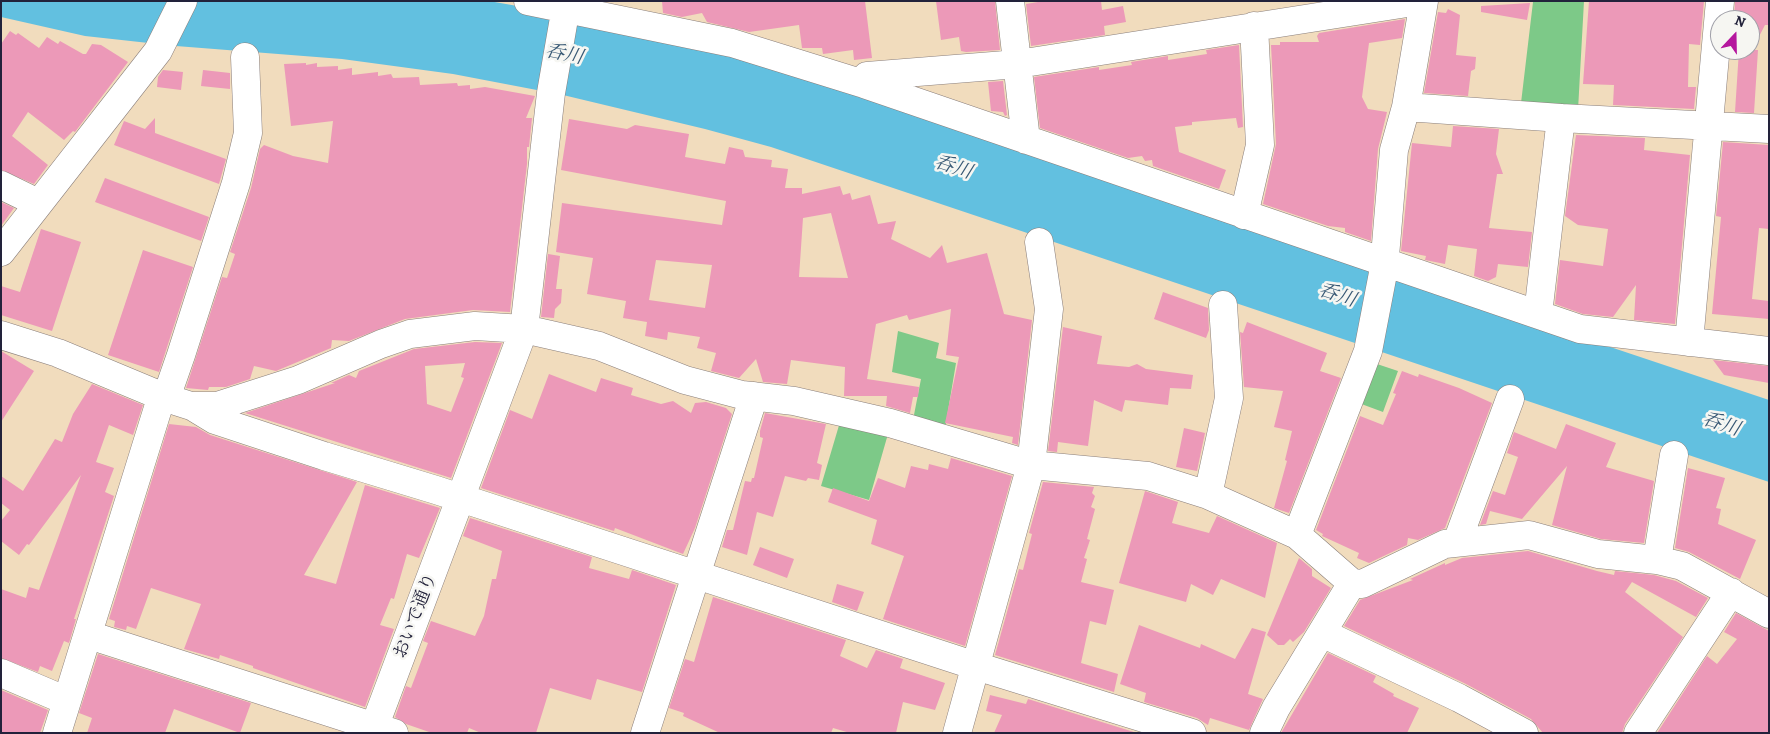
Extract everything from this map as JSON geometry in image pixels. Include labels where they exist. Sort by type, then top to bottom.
[{"type":"street","points":[[1,252],[159,48],[183,1]]},
{"type":"street","points":[[1010,1],[1026,140]]},
{"type":"street","points":[[864,84],[867,76],[1018,64],[1420,1]]},
{"type":"street","points":[[1297,535],[1368,351],[1384,265],[1394,150],[1406,106],[1424,1]]},
{"type":"street","points":[[1689,342],[1720,1]]},
{"type":"street","points":[[555,6],[732,43],[864,84],[1384,265],[1580,329],[1769,351]]},
{"type":"street","name":"おいで通り","points":[[380,731],[460,498],[524,329],[551,93],[555,6]]},
{"type":"street","points":[[1244,215],[1260,145],[1254,26]]},
{"type":"street","points":[[178,402],[248,133],[245,57]]},
{"type":"street","points":[[1406,106],[1561,118],[1769,129]]},
{"type":"street","points":[[1538,314],[1561,118]]},
{"type":"street","points":[[1,185],[38,204]]},
{"type":"street","points":[[957,733],[1031,465],[1048,309],[1039,242]]},
{"type":"street","points":[[1208,495],[1229,398],[1223,305]]},
{"type":"street","points":[[58,733],[158,408],[178,402],[218,406],[298,380],[381,344],[410,334],[475,326],[524,329],[600,346],[685,380],[754,396],[794,401],[890,423],[1031,465],[1148,476],[1208,495],[1297,535],[1352,583],[1362,584],[1445,544],[1529,535],[1598,554],[1656,560],[1682,566],[1768,612]]},
{"type":"street","points":[[1,335],[58,353],[178,402],[216,420],[698,574],[976,666],[1192,733]]},
{"type":"street","points":[[645,733],[754,396]]},
{"type":"street","points":[[1457,542],[1510,399]]},
{"type":"street","points":[[1656,560],[1674,455]]},
{"type":"street","points":[[1264,733],[1276,708],[1352,583]]},
{"type":"street","points":[[1638,733],[1731,592]]},
{"type":"street","points":[[1322,633],[1459,698],[1524,733]]},
{"type":"street","points":[[89,635],[380,731]]},
{"type":"street","points":[[1,673],[68,700]]},
{"type":"green space","points":[[1584,1],[1578,110],[1521,103],[1533,2]]},
{"type":"green space","points":[[898,331],[939,343],[936,358],[956,363],[945,429],[913,420],[921,379],[892,372]]},
{"type":"green space","points":[[1371,362],[1398,371],[1383,412],[1356,402]]},
{"type":"green space","points":[[840,422],[888,434],[869,500],[821,486]]},
{"type":"water","name":"呑川","points":[[1,1],[489,1],[523,7],[757,62],[1769,400],[1769,482],[771,147],[705,129],[563,95],[453,74],[342,59],[176,46],[85,36],[1,17]]},
{"type":"building","points":[[662,1],[865,1],[872,58],[854,60],[853,50],[823,54],[822,48],[802,48],[799,25],[749,32],[707,22],[702,13],[682,17],[663,13]]},
{"type":"building","points":[[936,1],[995,1],[1000,50],[966,52],[961,51],[959,37],[941,40]]},
{"type":"building","points":[[1044,1],[1101,1],[1102,10],[1123,6],[1126,22],[1104,26],[1105,35],[1031,46],[1026,4]]},
{"type":"building","points":[[1589,1],[1704,1],[1700,45],[1689,44],[1688,87],[1696,87],[1694,109],[1613,105],[1614,85],[1583,84]]},
{"type":"building","points":[[1735,1],[1769,1],[1769,25],[1765,25],[1760,35],[1760,10],[1735,10]]},
{"type":"building","points":[[1530,3],[1527,20],[1481,12],[1481,6]]},
{"type":"building","points":[[1448,9],[1460,15],[1456,55],[1476,57],[1475,69],[1471,71],[1468,96],[1424,93],[1438,12],[1446,13]]},
{"type":"building","points":[[1405,19],[1402,38],[1369,43],[1362,97],[1368,109],[1387,112],[1378,149],[1371,241],[1345,232],[1345,228],[1328,226],[1263,204],[1276,144],[1271,45],[1280,45],[1280,42],[1319,42],[1317,36],[1319,33]]},
{"type":"building","points":[[10,31],[16,35],[18,33],[39,48],[47,37],[58,44],[60,41],[83,54],[86,54],[92,44],[101,45],[128,62],[75,132],[73,131],[64,140],[28,112],[12,136],[48,165],[34,184],[1,170],[1,44]]},
{"type":"building","points":[[1239,45],[1243,127],[1238,128],[1236,118],[1192,122],[1192,125],[1175,127],[1179,152],[1226,170],[1219,189],[1153,166],[1152,160],[1145,161],[1142,156],[1128,158],[1040,128],[1034,77],[1099,67],[1099,70],[1132,65],[1131,62],[1168,56],[1168,60],[1207,54],[1206,50]]},
{"type":"building","points":[[1738,60],[1757,60],[1754,113],[1735,112]]},
{"type":"building","points":[[306,63],[306,65],[317,63],[317,67],[338,66],[338,70],[352,68],[352,75],[378,72],[378,76],[391,74],[393,78],[419,77],[420,85],[457,83],[458,86],[470,85],[470,89],[485,87],[535,96],[526,118],[532,118],[529,147],[527,147],[527,164],[510,312],[473,310],[405,319],[349,341],[332,340],[331,348],[276,371],[254,366],[250,379],[226,387],[209,387],[208,390],[186,388],[222,277],[227,278],[235,254],[230,252],[251,188],[260,149],[264,145],[293,156],[328,163],[333,121],[291,126],[284,64]]},
{"type":"building","points":[[163,70],[183,72],[181,90],[157,87],[158,77]]},
{"type":"building","points":[[203,70],[230,73],[230,89],[201,86]]},
{"type":"building","points":[[1003,81],[1007,115],[1005,116],[1003,112],[991,111],[988,82]]},
{"type":"building","points":[[155,118],[155,133],[226,159],[219,184],[114,145],[124,121],[145,129]]},
{"type":"building","points":[[569,119],[627,129],[635,125],[689,134],[685,157],[725,164],[729,147],[743,150],[745,157],[772,160],[771,167],[788,169],[785,188],[802,188],[802,194],[840,186],[843,195],[850,193],[852,200],[870,195],[878,224],[896,221],[891,239],[930,258],[942,245],[947,263],[987,253],[1004,314],[1032,320],[1018,445],[1012,443],[1013,437],[945,423],[959,357],[946,355],[951,309],[909,320],[907,315],[876,324],[867,379],[919,387],[918,397],[913,397],[910,413],[886,406],[887,396],[844,396],[845,367],[791,360],[787,384],[763,382],[756,359],[739,378],[711,371],[716,353],[697,348],[700,337],[668,332],[667,340],[645,336],[647,322],[623,318],[626,301],[587,294],[593,258],[556,252],[562,203],[722,225],[726,201],[561,170]],"holes":[[[831,213],[848,278],[799,277],[803,218]],[[656,260],[712,265],[705,308],[649,300]]]},
{"type":"building","points":[[1453,126],[1499,129],[1496,154],[1503,174],[1497,174],[1489,228],[1532,232],[1528,267],[1498,264],[1496,277],[1488,281],[1474,276],[1477,249],[1448,245],[1445,264],[1425,260],[1426,256],[1401,251],[1412,143],[1451,147]]},
{"type":"building","points":[[1576,135],[1645,138],[1644,150],[1690,155],[1675,324],[1634,320],[1636,285],[1613,317],[1583,314],[1555,304],[1560,260],[1603,266],[1608,229],[1578,225],[1565,216]]},
{"type":"building","points":[[1723,142],[1769,145],[1769,229],[1759,228],[1752,299],[1769,301],[1769,319],[1712,314],[1721,217],[1716,216]]},
{"type":"building","points":[[105,178],[209,217],[201,241],[95,202]]},
{"type":"building","points":[[1,202],[14,208],[1,226]]},
{"type":"building","points":[[41,229],[81,242],[52,331],[1,315],[1,286],[20,292]]},
{"type":"building","points":[[143,250],[193,267],[159,372],[108,355]]},
{"type":"building","points":[[548,254],[560,256],[556,289],[562,289],[561,303],[555,309],[554,318],[541,317]]},
{"type":"building","points":[[1163,292],[1208,308],[1209,330],[1206,338],[1154,319]]},
{"type":"building","points":[[1247,322],[1327,353],[1320,371],[1341,378],[1289,513],[1274,508],[1287,461],[1285,460],[1292,431],[1274,427],[1283,391],[1244,387],[1240,332],[1243,333]]},
{"type":"building","points":[[1063,327],[1102,336],[1097,364],[1129,367],[1137,364],[1146,369],[1193,375],[1191,389],[1170,388],[1168,405],[1125,400],[1122,412],[1094,400],[1088,446],[1058,442],[1057,452],[1048,451]]},
{"type":"building","points":[[475,342],[502,343],[451,478],[245,413],[335,383],[331,383],[349,375],[356,378],[359,371],[414,349]],"holes":[[[465,363],[461,377],[464,378],[451,412],[427,404],[425,366]]]},
{"type":"building","points":[[1,351],[34,371],[1,422]]},
{"type":"building","points":[[1713,360],[1769,366],[1769,383],[1724,375]]},
{"type":"building","points":[[1402,371],[1418,377],[1419,374],[1459,388],[1492,403],[1445,528],[1418,540],[1408,538],[1407,545],[1369,563],[1357,558],[1359,553],[1322,536],[1323,534],[1316,530],[1360,416],[1383,425],[1396,394],[1393,393]]},
{"type":"building","points":[[549,374],[596,392],[601,378],[633,388],[631,395],[661,404],[673,401],[691,413],[695,403],[706,402],[726,408],[732,414],[695,528],[683,554],[615,528],[614,531],[481,488],[510,410],[532,419]]},
{"type":"building","points":[[92,384],[143,405],[133,435],[109,425],[96,462],[114,468],[105,492],[114,496],[74,619],[76,619],[69,643],[64,641],[52,671],[40,666],[38,672],[1,658],[1,589],[26,598],[29,587],[39,590],[81,475],[29,545],[27,544],[19,555],[1,541],[1,521],[10,510],[1,503],[1,476],[23,491],[55,439],[62,442],[73,414]]},
{"type":"building","points":[[765,413],[826,424],[817,463],[822,465],[819,480],[808,478],[806,481],[785,476],[773,517],[757,512],[747,555],[722,547],[727,530],[733,530],[745,481],[751,482],[752,478],[754,478],[763,438],[760,437],[760,431]]},
{"type":"building","points":[[169,424],[196,427],[210,435],[357,482],[304,575],[336,584],[365,485],[440,508],[419,558],[407,554],[394,599],[391,598],[380,625],[394,629],[365,707],[220,655],[219,659],[184,649],[201,604],[151,588],[136,629],[127,626],[126,630],[114,627],[115,621],[109,619]]},
{"type":"building","points":[[1566,424],[1616,443],[1606,467],[1654,481],[1644,543],[1601,539],[1552,525],[1567,466],[1522,519],[1490,511],[1486,524],[1480,525],[1493,491],[1505,495],[1518,457],[1507,453],[1514,432],[1556,449]]},
{"type":"building","points":[[1184,428],[1205,433],[1197,471],[1176,467]]},
{"type":"building","points":[[951,458],[1012,476],[965,646],[883,619],[904,556],[871,544],[877,520],[828,502],[833,488],[869,501],[878,478],[905,488],[911,466],[928,470],[929,464],[948,469]]},
{"type":"building","points":[[1688,468],[1725,478],[1716,508],[1721,509],[1718,524],[1756,540],[1740,579],[1689,552],[1675,548]]},
{"type":"building","points":[[1043,482],[1094,487],[1092,493],[1095,496],[1091,507],[1095,509],[1087,539],[1090,540],[1084,558],[1087,559],[1081,582],[1114,590],[1106,625],[1090,621],[1081,663],[1118,674],[1114,692],[995,655],[1019,569],[1023,570],[1032,534],[1029,533]]},
{"type":"building","points":[[1145,491],[1178,502],[1172,523],[1209,533],[1217,516],[1277,543],[1265,598],[1221,579],[1213,595],[1191,584],[1186,602],[1119,583]]},
{"type":"building","points":[[470,518],[592,557],[589,568],[629,579],[632,570],[676,585],[642,692],[597,679],[591,700],[550,688],[536,733],[481,733],[469,728],[467,733],[432,733],[406,724],[395,717],[406,686],[411,688],[428,643],[423,641],[431,621],[475,636],[484,616],[492,579],[496,579],[502,551],[463,536]]},
{"type":"building","points":[[760,547],[794,559],[787,578],[753,565]]},
{"type":"building","points":[[1528,551],[1614,575],[1615,571],[1654,575],[1676,581],[1708,598],[1696,617],[1632,582],[1625,592],[1683,637],[1625,724],[1622,733],[1543,733],[1531,719],[1466,684],[1344,626],[1360,600],[1413,580],[1410,579],[1445,563],[1445,565],[1462,558]]},
{"type":"building","points":[[1299,558],[1312,569],[1312,576],[1331,588],[1304,632],[1293,642],[1290,639],[1284,645],[1278,645],[1267,635]]},
{"type":"building","points":[[837,584],[864,592],[857,611],[832,602]]},
{"type":"building","points":[[713,597],[846,640],[840,656],[867,668],[876,650],[903,659],[900,668],[945,683],[935,710],[903,702],[896,733],[850,733],[833,728],[831,733],[720,733],[683,716],[684,713],[669,708],[685,659],[694,662]]},
{"type":"building","points":[[1736,613],[1769,631],[1769,733],[1657,733],[1707,656],[1717,664],[1737,639],[1724,632]]},
{"type":"building","points":[[1139,625],[1200,648],[1201,644],[1235,659],[1252,628],[1266,632],[1248,694],[1263,699],[1249,730],[1210,718],[1208,725],[1197,718],[1144,702],[1146,693],[1120,684]]},
{"type":"building","points":[[1328,653],[1376,676],[1373,682],[1394,694],[1393,696],[1419,708],[1407,733],[1281,733]]},
{"type":"building","points":[[98,654],[251,703],[240,733],[174,709],[165,733],[87,733],[92,718],[79,713]]},
{"type":"building","points":[[1,690],[48,710],[40,733],[1,733]]},
{"type":"building","points":[[990,695],[1026,704],[1028,699],[1137,733],[994,733],[1002,715],[986,711]]}]
